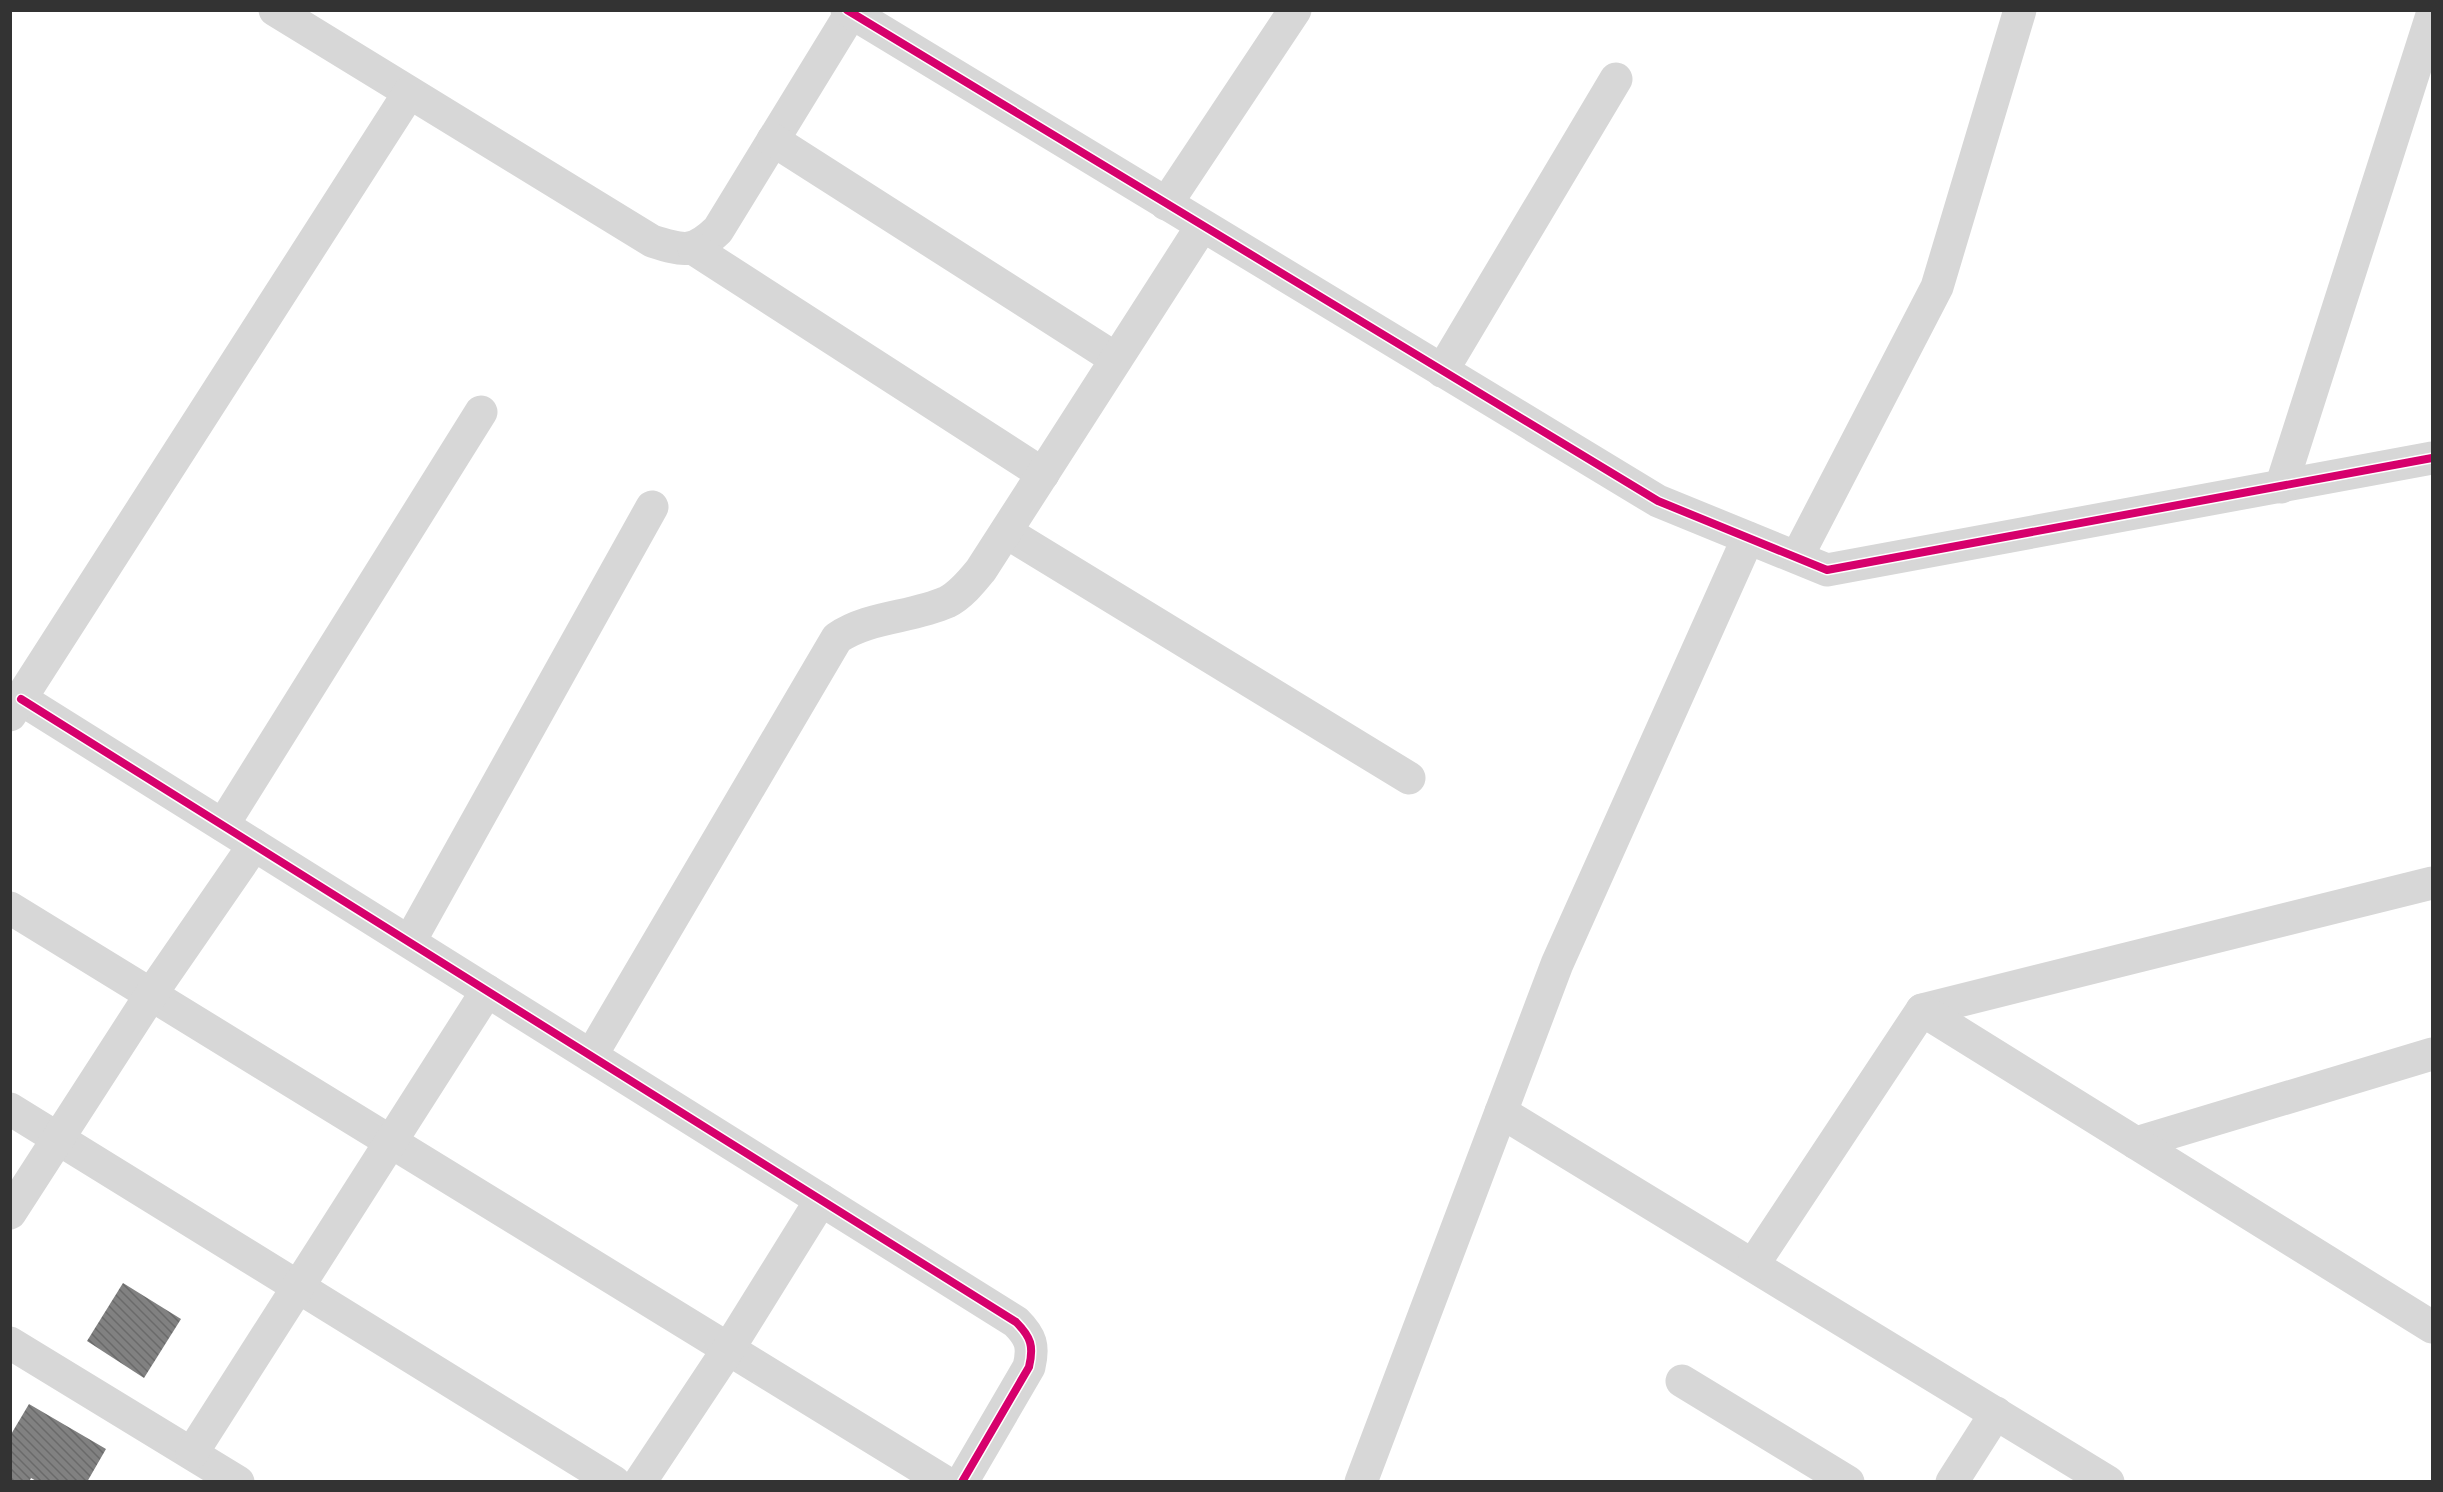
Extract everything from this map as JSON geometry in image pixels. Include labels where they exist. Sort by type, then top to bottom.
[{"type":"street","points":[[275,10],[652,241],[678,249],[694,249],[702,245],[718,230],[849,12],[1658,501],[1827,570],[2433,458]]},
{"type":"street","points":[[1166,204],[1295,10]]},
{"type":"street","points":[[1797,557],[1936,287],[2020,10]]},
{"type":"street","points":[[2281,487],[2433,15]]},
{"type":"street","points":[[1442,371],[1616,79]]},
{"type":"street","points":[[409,93],[16,707],[223,825],[1016,1322],[1029,1335],[1033,1350],[1029,1367],[962,1482]]},
{"type":"street","points":[[773,140],[1116,359]]},
{"type":"street","points":[[591,1056],[837,638],[854,626],[948,601],[965,589],[981,570],[1006,532],[1202,226]]},
{"type":"street","points":[[694,249],[1043,474]]},
{"type":"street","points":[[223,825],[481,412]]},
{"type":"street","points":[[410,941],[652,507]]},
{"type":"street","points":[[1006,532],[1409,778]]},
{"type":"street","points":[[1361,1482],[1557,964],[1748,537]]},
{"type":"street","points":[[10,1213],[56,1138],[152,993],[254,845]]},
{"type":"street","points":[[1753,1265],[1922,1010],[2433,883]]},
{"type":"street","points":[[10,908],[392,1140],[945,1482]]},
{"type":"street","points":[[196,1465],[297,1288],[487,991]]},
{"type":"street","points":[[1922,1010],[2433,1327]]},
{"type":"street","points":[[2136,1143],[2433,1054]]},
{"type":"street","points":[[10,1109],[614,1482]]},
{"type":"street","points":[[1502,1112],[2108,1482]]},
{"type":"street","points":[[640,1482],[729,1348],[821,1200]]},
{"type":"street","points":[[10,1343],[196,1465],[238,1482]]},
{"type":"street","points":[[1682,1381],[1848,1482]]},
{"type":"street","points":[[1952,1482],[1996,1413]]},
{"type":"building","points":[[123,1283],[181,1319],[144,1378],[87,1341]]},
{"type":"building","points":[[29,1404],[106,1449],[87,1482],[38,1482],[31,1478],[29,1482],[10,1482],[10,1436]]},
{"type":"cycle path","points":[[847,10],[1658,501],[1827,570],[2432,458]]},
{"type":"cycle path","points":[[21,699],[1016,1322],[1030,1342],[1029,1367],[962,1482]]}]
